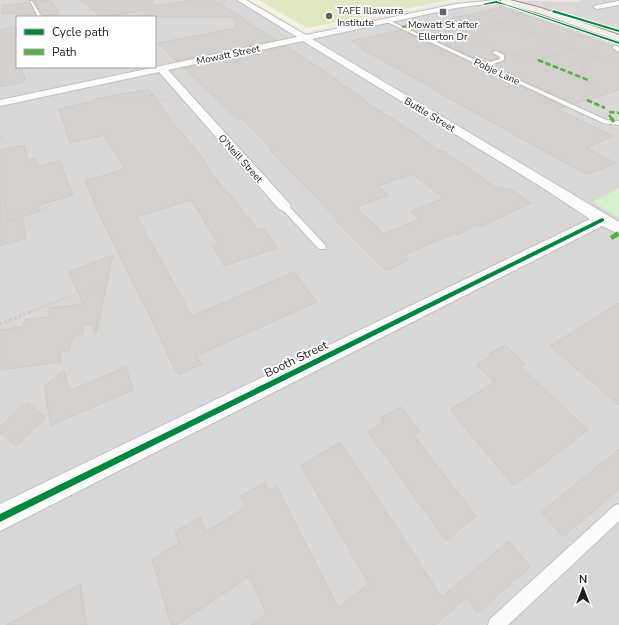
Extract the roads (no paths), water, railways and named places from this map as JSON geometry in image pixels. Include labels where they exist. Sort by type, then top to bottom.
[{"type":"main road","points":[[492,0],[538,10],[619,38]]},
{"type":"main road","points":[[504,2],[513,0]]},
{"type":"main road","points":[[519,0],[619,31]]},
{"type":"street","name":"Buttle Street","points":[[241,0],[611,224]]},
{"type":"street","name":"Mowatt Street","points":[[456,6],[476,0]]},
{"type":"street","name":"Mowatt Street","points":[[0,103],[456,6],[492,0]]},
{"type":"street","points":[[597,7],[619,4]]},
{"type":"street","name":"O'Neill Street","points":[[161,69],[284,206]]},
{"type":"street","name":"Booth Street","points":[[0,518],[611,224]]},
{"type":"lane","points":[[32,2],[39,16]]},
{"type":"lane","name":"Pobje Lane","points":[[388,21],[619,128]]},
{"type":"lane","points":[[407,30],[418,27]]},
{"type":"lane","points":[[484,65],[502,60],[502,56],[494,52]]},
{"type":"lane","points":[[560,101],[568,98]]},
{"type":"lane","name":"Pobje Lane","points":[[605,122],[619,122]]},
{"type":"lane","name":"O'Neill Street","points":[[284,206],[322,247]]},
{"type":"lane","points":[[496,625],[619,511]]},
{"type":"place","name":"Mowatt St after Ellerton Dr","points":[[443,12]]},
{"type":"place","name":"TAFE Illawarra Institute","points":[[329,16]]}]
